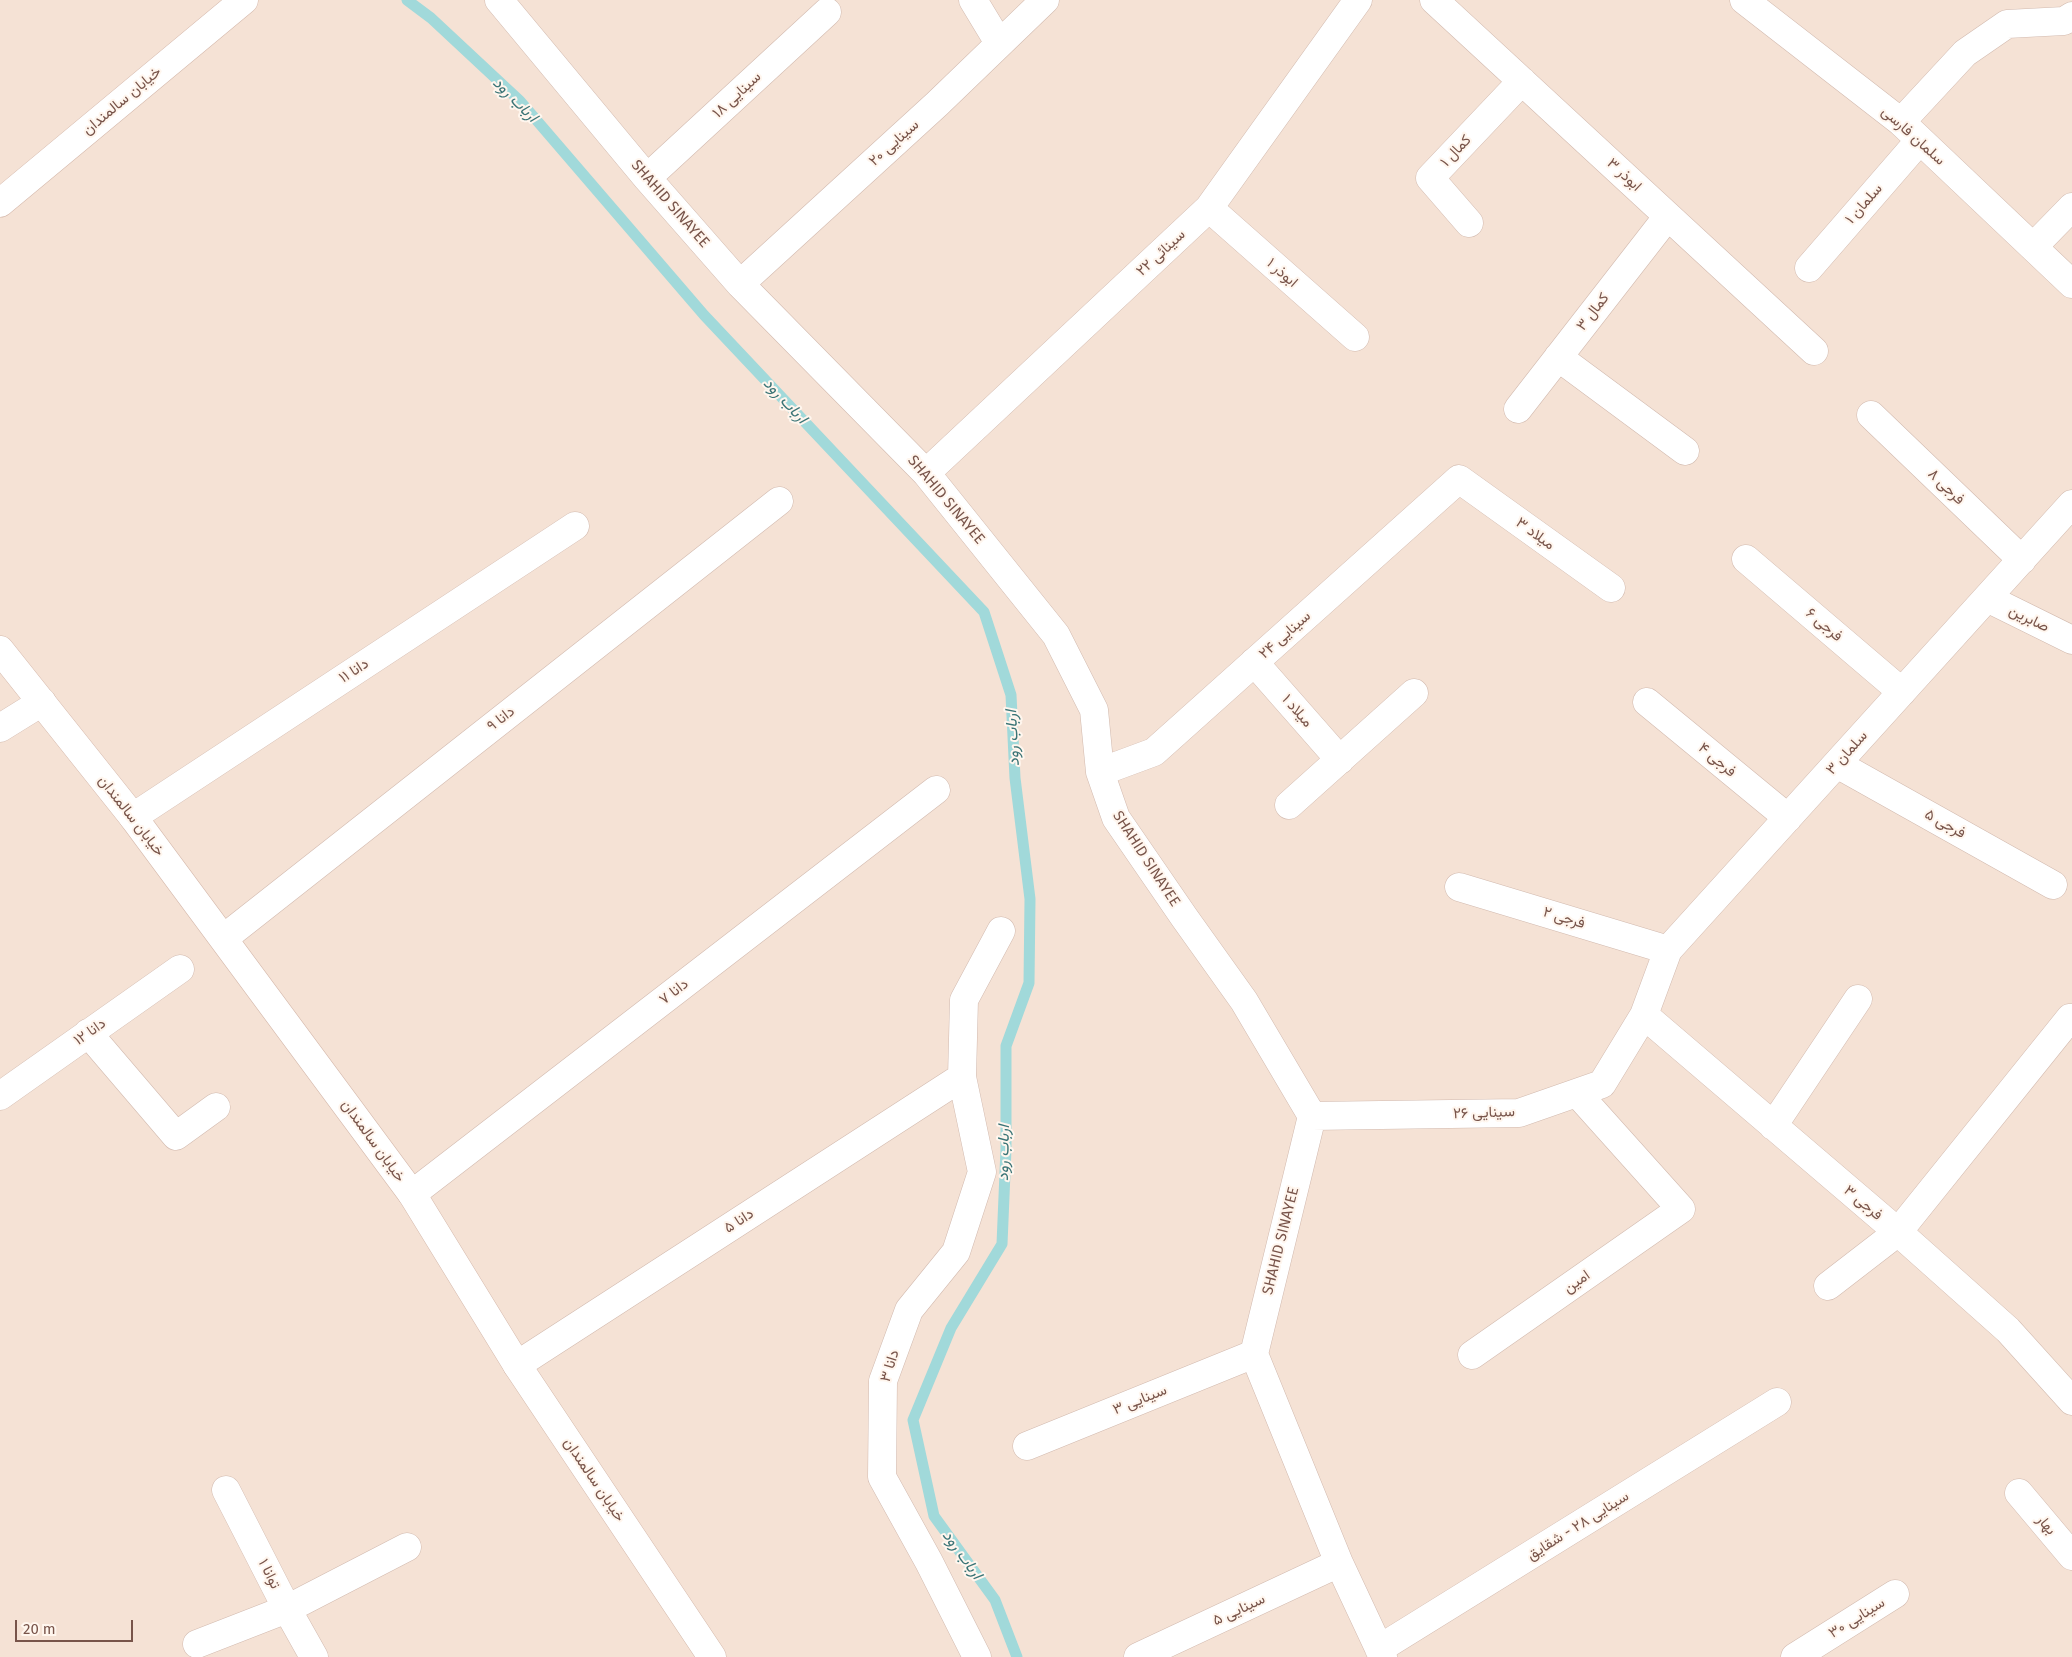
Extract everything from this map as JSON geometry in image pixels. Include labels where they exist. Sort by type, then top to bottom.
[{"type":"street","name":"خیابان سالمندان","points":[[0,203],[244,0]]},
{"type":"street","name":"SHAHID SINAYEE","points":[[499,0],[647,178],[740,284],[926,473],[1056,635],[1094,710],[1100,772],[1116,818],[1244,1001],[1312,1116],[1254,1354]]},
{"type":"street","points":[[973,0],[1000,43]]},
{"type":"street","name":"سینایی ۲۰","points":[[740,284],[937,104],[1045,0]]},
{"type":"street","name":"سینائی ۲۲","points":[[926,473],[1209,208],[1358,0]]},
{"type":"street","name":"ابوذر ۳","points":[[1434,0],[1814,350]]},
{"type":"street","name":"سلمان فارسی","points":[[1744,0],[1910,131],[2072,284]]},
{"type":"street","name":"سینایی ۱۸","points":[[647,178],[827,12]]},
{"type":"street","name":"سلمان ۱","points":[[1809,268],[1965,53],[2007,24],[2064,21],[2072,16]]},
{"type":"street","name":"کمال ۱","points":[[1470,223],[1430,178],[1522,81]]},
{"type":"street","points":[[2033,247],[2072,207]]},
{"type":"street","name":"ابوذر ۱","points":[[1209,208],[1355,337]]},
{"type":"street","name":"کمال ۳","points":[[1518,409],[1668,216]]},
{"type":"street","points":[[1558,357],[1685,451]]},
{"type":"street","name":"فرجی ۸","points":[[1871,415],[2022,560]]},
{"type":"street","name":"سینایی ۲۴","points":[[1100,772],[1154,752],[1459,479]]},
{"type":"street","name":"میلاد ۳","points":[[1459,479],[1611,588]]},
{"type":"street","name":"دانا ۹","points":[[224,938],[779,501]]},
{"type":"street","name":"سلمان ۳","points":[[1644,1016],[1668,950],[2072,504]]},
{"type":"street","name":"دانا ۱۱","points":[[132,817],[575,526]]},
{"type":"street","name":"فرجی ۶","points":[[1746,559],[1902,692]]},
{"type":"street","name":"صابرین","points":[[1986,598],[2072,640]]},
{"type":"street","name":"خیابان سالمندان","points":[[0,650],[132,817],[224,938],[412,1194],[517,1365],[712,1657]]},
{"type":"street","name":"میلاد ۱","points":[[1254,662],[1340,760]]},
{"type":"street","points":[[1289,805],[1414,693]]},
{"type":"street","points":[[0,728],[42,702]]},
{"type":"street","name":"فرجی ۴","points":[[1647,702],[1788,818]]},
{"type":"street","name":"فرجی ۵","points":[[1836,764],[2053,885]]},
{"type":"street","name":"دانا ۷","points":[[412,1194],[936,790]]},
{"type":"street","name":"فرجی ۲","points":[[1459,887],[1668,950]]},
{"type":"street","name":"دانا ۳","points":[[977,1657],[929,1562],[882,1477],[883,1381],[909,1310],[956,1252],[982,1172],[962,1077],[964,1000],[1001,931]]},
{"type":"street","name":"دانا ۱۲","points":[[0,1096],[180,969]]},
{"type":"street","points":[[1773,1126],[1858,1000]]},
{"type":"street","name":"سینایی ۲۶","points":[[1312,1116],[1520,1113],[1602,1084],[1644,1016]]},
{"type":"street","name":"فرجی ۳","points":[[1644,1016],[1898,1232],[2008,1330],[2072,1400]]},
{"type":"street","points":[[1828,1286],[1898,1232],[2070,1018]]},
{"type":"street","points":[[88,1033],[176,1136],[216,1107]]},
{"type":"street","name":"دانا ۵","points":[[517,1365],[962,1077]]},
{"type":"street","name":"امین","points":[[1472,1355],[1681,1209],[1577,1093]]},
{"type":"street","points":[[1254,1354],[1339,1563],[1381,1653]]},
{"type":"street","name":"سینایی ۳","points":[[1027,1446],[1254,1354]]},
{"type":"street","name":"سینایی ۲۸ - شقایق","points":[[1381,1653],[1777,1402]]},
{"type":"street","name":"توانا ۱","points":[[226,1490],[287,1609],[314,1657]]},
{"type":"street","name":"بهار","points":[[2019,1493],[2072,1556]]},
{"type":"street","points":[[197,1644],[287,1609],[407,1547]]},
{"type":"street","name":"سینایی ۵","points":[[1138,1657],[1339,1563]]},
{"type":"street","name":"سینایی ۳۰","points":[[1795,1657],[1895,1594]]},
{"type":"shaded area","points":[[0,0],[2072,0],[2072,1657],[0,1657]]},
{"type":"waterway","name":"ارباب رود","points":[[407,0],[431,18],[520,101],[704,315],[984,612],[1011,695],[1015,778],[1030,899],[1029,983],[1006,1046],[1006,1149],[1002,1244],[951,1328],[913,1420],[934,1516],[995,1600],[1017,1657]]}]
